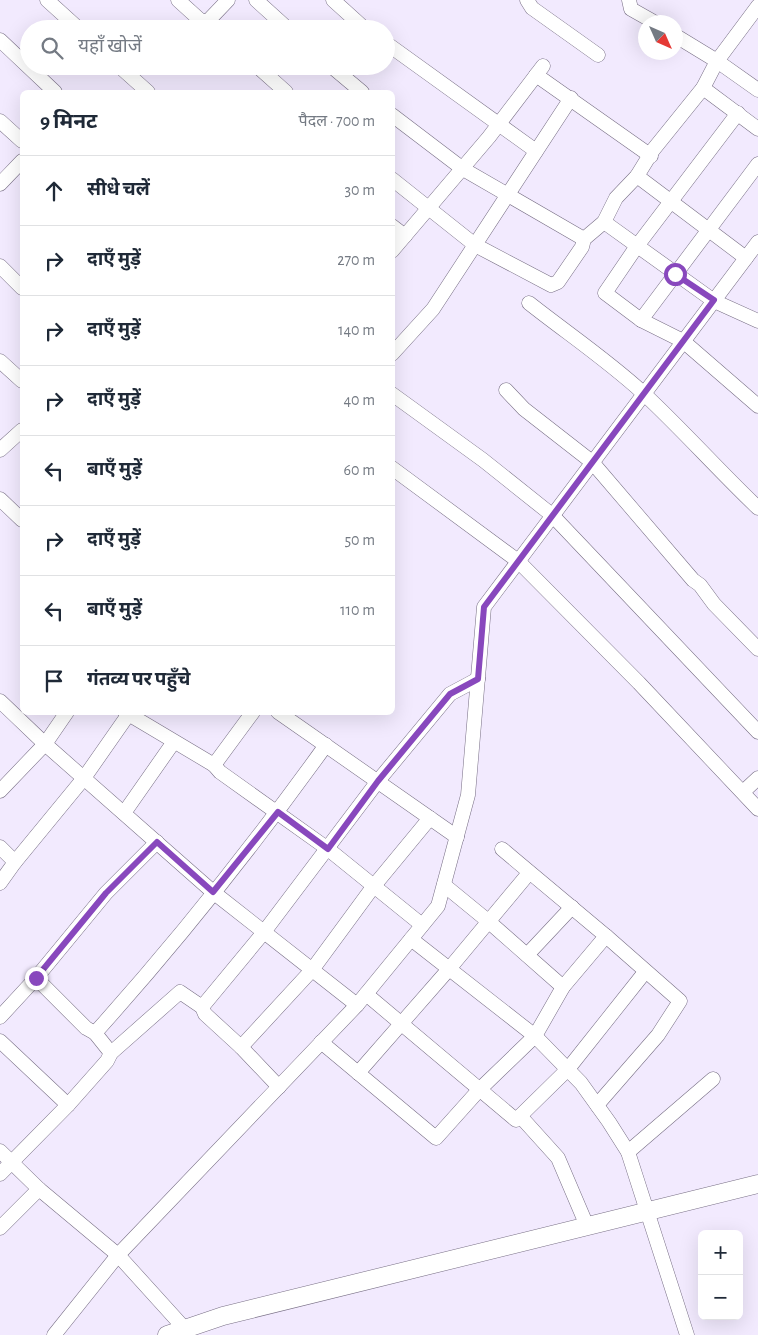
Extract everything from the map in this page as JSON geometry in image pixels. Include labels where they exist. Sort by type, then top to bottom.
[{"type":"main road","points":[[167,1335],[223,1316],[758,1184]]},
{"type":"main road","points":[[185,1329],[205,1335]]},
{"type":"street","points":[[47,0],[69,20]]},
{"type":"street","points":[[178,0],[200,20]]},
{"type":"street","points":[[214,20],[228,0]]},
{"type":"street","points":[[256,0],[278,20]]},
{"type":"street","points":[[333,0],[355,20]]},
{"type":"street","points":[[526,0],[532,8],[598,55]]},
{"type":"street","points":[[629,0],[630,9],[641,15]]},
{"type":"street","points":[[395,181],[475,245],[551,285],[558,282],[582,247],[584,239],[604,222],[616,198],[637,176],[703,88],[717,61],[758,6]]},
{"type":"street","points":[[0,40],[20,59]]},
{"type":"street","points":[[683,40],[717,61],[758,90]]},
{"type":"street","points":[[395,50],[536,150]]},
{"type":"street","points":[[395,248],[464,168],[539,70],[571,98],[651,156]]},
{"type":"street","points":[[37,75],[53,90]]},
{"type":"street","points":[[129,75],[146,90]]},
{"type":"street","points":[[266,75],[284,90]]},
{"type":"street","points":[[342,75],[360,90]]},
{"type":"street","points":[[703,88],[758,129]]},
{"type":"street","points":[[395,351],[433,309],[571,98]]},
{"type":"street","points":[[738,113],[637,246],[605,293],[641,320],[683,341],[758,406]]},
{"type":"street","points":[[395,117],[506,196],[584,239]]},
{"type":"street","points":[[0,121],[20,139]]},
{"type":"street","points":[[0,184],[20,163]]},
{"type":"street","points":[[641,320],[758,164]]},
{"type":"street","points":[[637,176],[746,258]]},
{"type":"street","points":[[604,222],[714,300],[758,321]]},
{"type":"street","points":[[395,228],[405,236]]},
{"type":"street","points":[[54,1335],[118,1255],[361,1000],[438,906],[468,795],[484,607],[758,242]]},
{"type":"street","points":[[0,266],[20,286]]},
{"type":"street","points":[[529,303],[608,362],[644,393],[758,508]]},
{"type":"street","points":[[0,361],[20,379]]},
{"type":"street","points":[[506,390],[524,408],[592,462],[693,580],[700,585],[714,604],[758,649]]},
{"type":"street","points":[[395,396],[483,460],[552,515],[758,732]]},
{"type":"street","points":[[0,450],[20,433]]},
{"type":"street","points":[[395,470],[518,561],[758,809]]},
{"type":"street","points":[[0,500],[20,518]]},
{"type":"street","points":[[202,1007],[264,932],[378,782],[450,694],[478,679]]},
{"type":"street","points":[[0,701],[45,744],[213,892],[312,970],[400,1024],[516,1120],[568,1069],[645,972]]},
{"type":"street","points":[[0,791],[45,744],[65,715]]},
{"type":"street","points":[[0,883],[84,778],[126,715]]},
{"type":"street","points":[[129,715],[173,743],[214,765],[220,772],[328,849],[422,925]]},
{"type":"street","points":[[214,765],[251,715]]},
{"type":"street","points":[[282,715],[456,837]]},
{"type":"street","points":[[124,812],[173,743]]},
{"type":"street","points":[[95,1033],[140,984],[278,812],[326,745]]},
{"type":"street","points":[[743,792],[758,778]]},
{"type":"street","points":[[241,1047],[312,970],[373,887],[430,818]]},
{"type":"street","points":[[0,1017],[36,978],[106,893],[157,842]]},
{"type":"street","points":[[0,848],[15,862]]},
{"type":"street","points":[[502,849],[529,873],[572,906],[680,1001],[658,1034],[597,1105]]},
{"type":"street","points":[[358,1072],[449,969],[529,873]]},
{"type":"street","points":[[444,885],[488,921],[563,988]]},
{"type":"street","points":[[527,955],[572,906]]},
{"type":"street","points":[[322,1042],[436,1138],[479,1090],[535,1036],[563,988],[606,936]]},
{"type":"street","points":[[411,939],[535,1036],[581,1083],[597,1105],[628,1152],[649,1211],[687,1335]]},
{"type":"street","points":[[36,978],[86,1028],[95,1033],[111,1053]]},
{"type":"street","points":[[0,1174],[68,1105],[107,1061],[111,1053],[180,992],[202,1007],[205,1014],[241,1047],[279,1087]]},
{"type":"street","points":[[0,1041],[68,1105]]},
{"type":"street","points":[[628,1152],[713,1079]]},
{"type":"street","points":[[521,1117],[558,1158],[587,1226]]},
{"type":"street","points":[[0,1151],[39,1189],[118,1255],[185,1329]]},
{"type":"street","points":[[0,1228],[39,1189]]},
{"type":"route","points":[[36,978],[106,893],[157,842],[213,892],[278,812],[328,849],[378,781],[450,694],[478,679],[484,607],[714,300],[675,274]]}]
